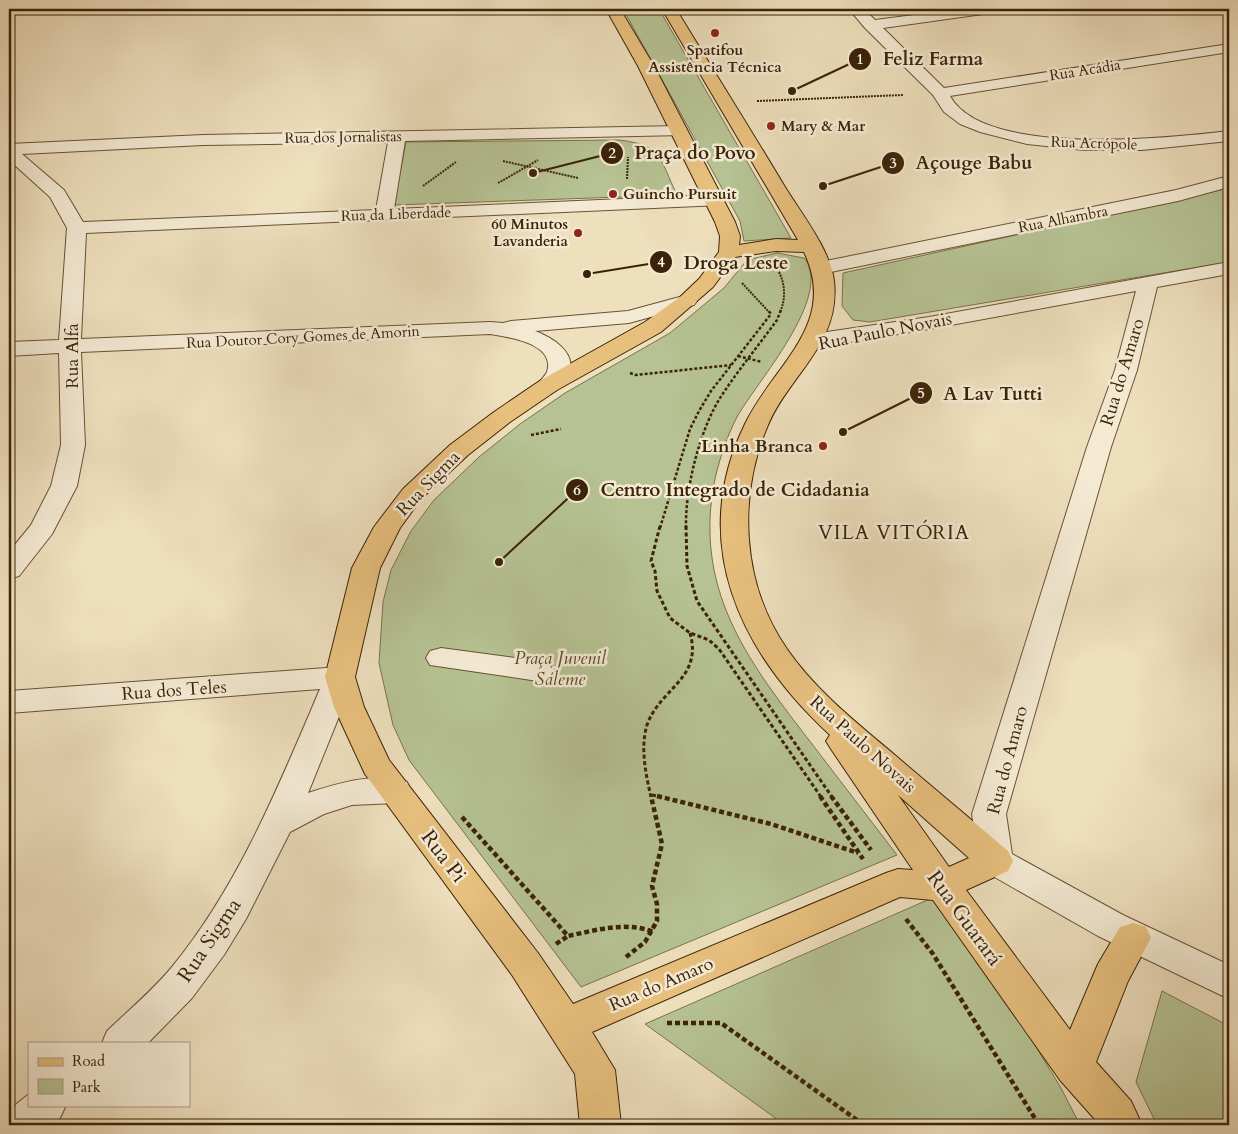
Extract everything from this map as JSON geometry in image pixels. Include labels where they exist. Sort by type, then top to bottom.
[{"type":"main road","points":[[613,9],[646,66],[714,201],[730,236],[729,252],[776,244],[811,247]]},
{"type":"main road","points":[[669,9],[811,247],[821,268],[825,289],[813,341]]},
{"type":"main road","name":"Rua Sigma","points":[[340,677],[366,568],[386,527],[412,494],[459,450],[502,417],[549,385],[653,327],[706,284],[729,252]]},
{"type":"main road","name":"Rua Paulo Novais","points":[[813,341],[772,396],[758,423],[736,489],[733,522],[736,560],[750,607],[775,654],[816,704],[996,861]]},
{"type":"main road","name":"Rua Pi","points":[[340,677],[350,707],[376,766],[524,964],[566,1025]]},
{"type":"main road","name":"Rua Guarará","points":[[816,704],[942,886],[1074,1067],[1117,1115],[1122,1125]]},
{"type":"main road","name":"Rua do Amaro","points":[[566,1025],[898,883],[942,886],[996,861]]},
{"type":"main road","points":[[1074,1067],[1111,975],[1133,938]]},
{"type":"main road","points":[[566,1025],[595,1070],[600,1125]]},
{"type":"street","name":"Rua Acrópole","points":[[856,9],[940,93],[950,109],[965,120],[1014,136],[1079,146],[1173,144],[1229,146]]},
{"type":"street","points":[[870,25],[990,9]]},
{"type":"street","name":"Rua Acádia","points":[[940,93],[1229,48]]},
{"type":"street","name":"Rua dos Jornalistas","points":[[9,150],[202,140],[678,131]]},
{"type":"street","points":[[384,215],[398,135]]},
{"type":"street","name":"Rua Acrópole","points":[[1173,144],[1229,136]]},
{"type":"street","points":[[9,150],[58,194],[77,228]]},
{"type":"street","name":"Rua Alhambra","points":[[821,268],[1178,196],[1229,181]]},
{"type":"street","name":"Rua da Liberdade","points":[[77,228],[714,201]]},
{"type":"street","name":"Rua Alfa","points":[[9,570],[43,528],[64,486],[73,444],[70,347],[77,228]]},
{"type":"street","name":"Rua Alhambra","points":[[811,247],[896,252]]},
{"type":"street","name":"Rua Paulo Novais","points":[[813,341],[1229,268]]},
{"type":"street","name":"Rua do Amaro","points":[[996,861],[989,814],[1099,447],[1126,370],[1148,283]]},
{"type":"street","points":[[490,328],[629,317],[687,301]]},
{"type":"street","name":"Rua Doutor Cory Gomes de Amorin","points":[[9,349],[490,328],[514,331],[534,337],[550,347],[557,359],[558,372],[549,385]]},
{"type":"street","points":[[441,658],[538,670]]},
{"type":"street","name":"Rua dos Teles","points":[[9,702],[340,677]]},
{"type":"street","name":"Rua Sigma","points":[[122,1042],[185,979],[228,917],[277,824],[340,677]]},
{"type":"street","points":[[277,824],[313,804],[352,793],[395,791]]},
{"type":"street","name":"Rua Paulo Novais","points":[[996,861],[1042,890],[1133,938],[1229,983]]},
{"type":"street","points":[[22,1125],[45,1106]]},
{"type":"path","points":[[724,101],[940,93]]},
{"type":"path","points":[[446,212],[586,132]]},
{"type":"path","points":[[624,206],[627,190],[628,132]]},
{"type":"path","points":[[384,215],[468,154],[489,134]]},
{"type":"path","points":[[497,160],[582,179]]},
{"type":"path","points":[[597,358],[636,376],[731,365]]},
{"type":"path","points":[[690,633],[694,649],[693,660],[661,701],[648,726],[645,757],[662,844],[652,889],[658,906],[654,932],[643,946],[623,960],[632,996],[656,1023],[721,1023],[864,1125]]},
{"type":"path","points":[[652,795],[771,824],[859,854]]},
{"type":"path","points":[[457,814],[512,872],[568,936],[628,925],[641,926],[654,932]]},
{"type":"green space","points":[[623,9],[659,9],[791,238],[744,241],[740,221]]},
{"type":"green space","points":[[619,140],[633,142],[652,150],[662,163],[677,195],[394,205],[406,142]]},
{"type":"green space","points":[[1229,188],[1229,262],[870,322],[853,320],[842,306],[843,273]]},
{"type":"green space","name":"Praça Juvenil Saleme","points":[[777,253],[804,258],[811,274],[809,294],[801,316],[789,339],[737,417],[719,462],[713,489],[710,527],[713,562],[721,595],[733,627],[749,657],[768,686],[897,855],[581,987],[409,760],[393,725],[379,663],[383,602],[391,570],[411,531],[434,500],[479,457],[520,424],[565,393],[670,333],[724,288],[747,260]]},
{"type":"green space","points":[[932,898],[987,966],[1061,1088],[1080,1125],[785,1125],[645,1024]]},
{"type":"green space","points":[[1162,991],[1229,1026],[1229,1125],[1157,1125],[1136,1082]]},
{"type":"place","name":"Spatifou Assistência Técnica","points":[[715,33]]},
{"type":"place","name":"Feliz Farma","points":[[792,91]]},
{"type":"place","name":"Mary & Mar","points":[[771,126]]},
{"type":"place","name":"Praça do Povo","points":[[533,173]]},
{"type":"place","name":"Açouge Babu","points":[[823,186]]},
{"type":"place","name":"Guincho Pursuit","points":[[613,194]]},
{"type":"place","name":"60 Minutos Lavanderia","points":[[578,233]]},
{"type":"place","name":"Droga Leste","points":[[587,274]]},
{"type":"place","name":"A Lav Tutti","points":[[843,432]]},
{"type":"place","name":"Linha Branca","points":[[823,446]]},
{"type":"place","name":"Centro Integrado de Cidadania","points":[[499,562]]},
{"type":"district","name":"VILA VITÓRIA","points":[[894,532]]}]
